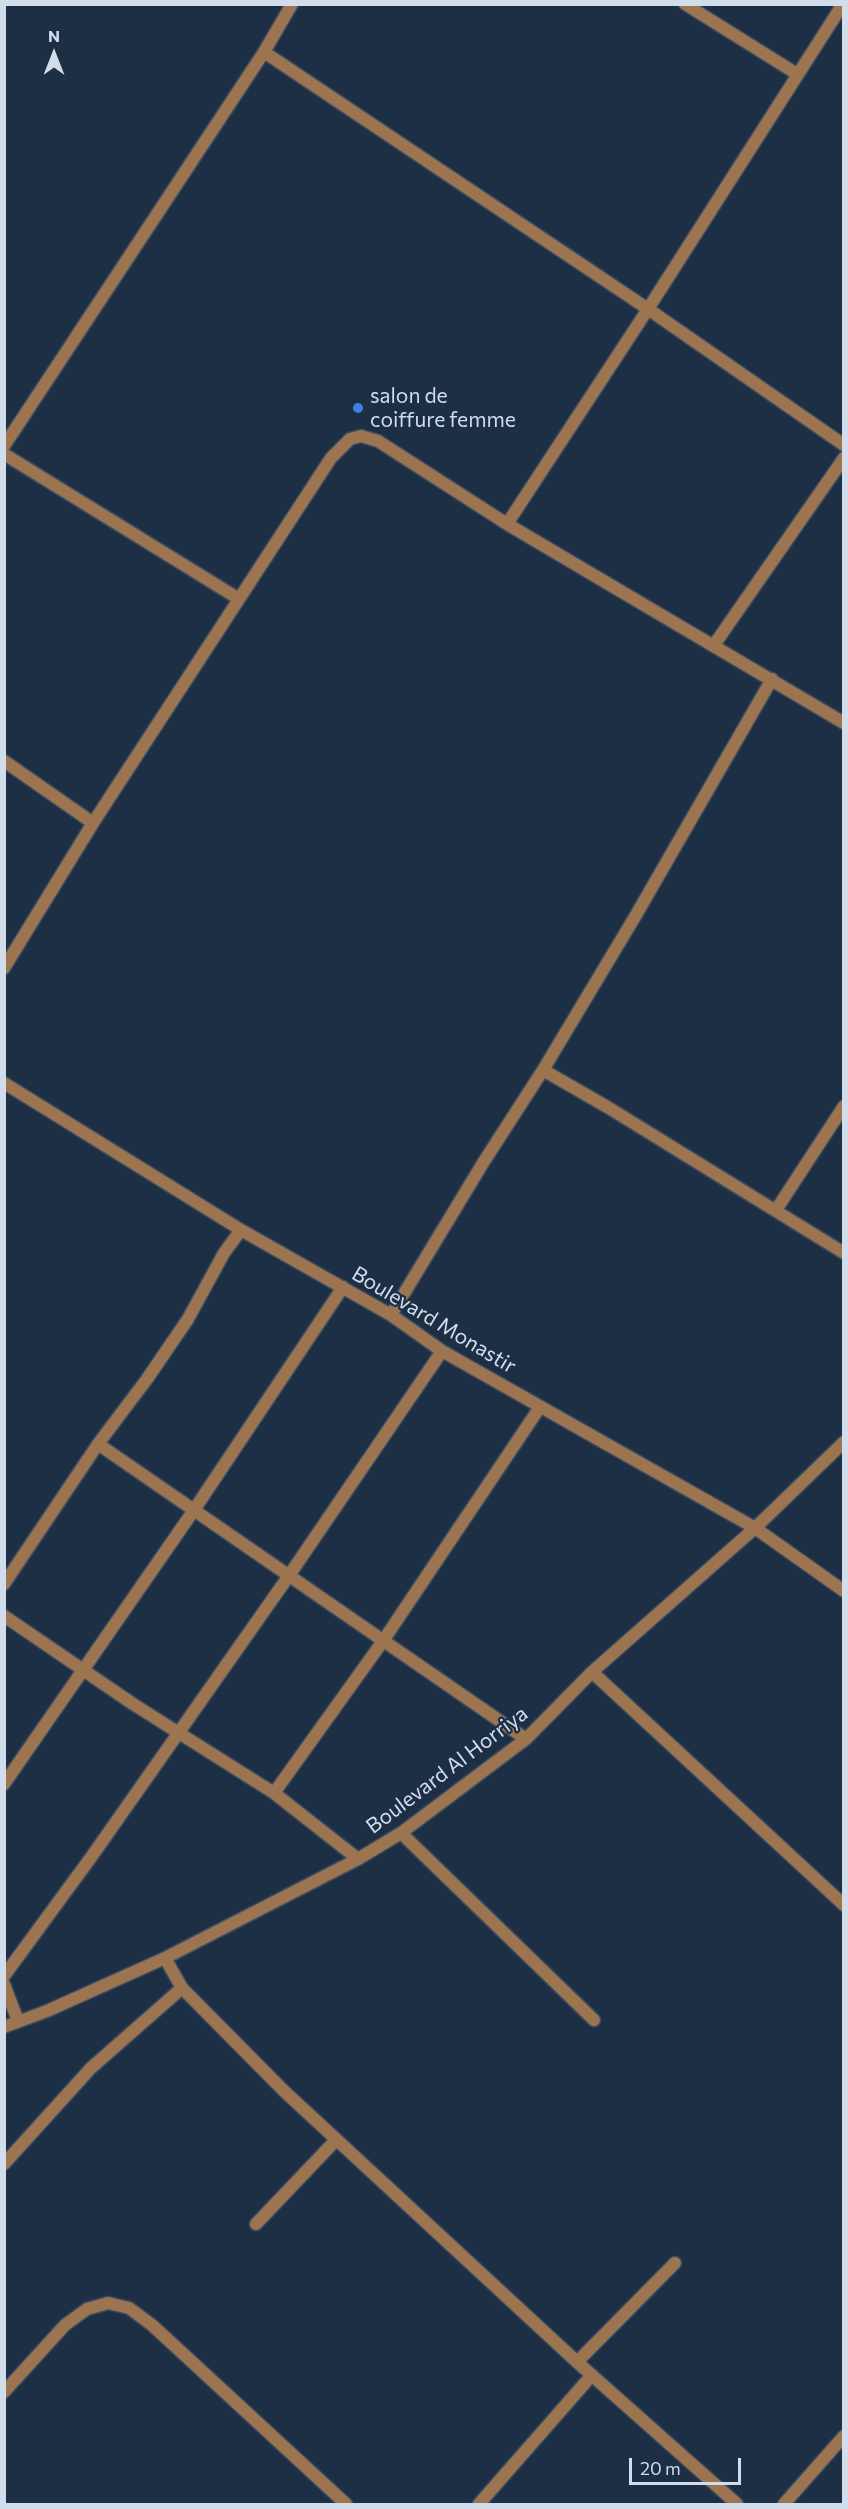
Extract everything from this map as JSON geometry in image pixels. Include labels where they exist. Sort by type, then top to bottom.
[{"type":"street","points":[[4,446],[264,52],[292,4]]},
{"type":"street","points":[[685,4],[797,74]]},
{"type":"street","points":[[507,524],[843,4]]},
{"type":"street","points":[[264,52],[648,309],[843,445]]},
{"type":"street","points":[[4,968],[93,823],[331,458],[350,439],[361,436],[378,441],[507,524],[843,723]]},
{"type":"street","points":[[4,454],[239,599]]},
{"type":"street","points":[[714,645],[843,458]]},
{"type":"street","points":[[391,1315],[636,915],[772,679]]},
{"type":"street","points":[[4,761],[93,823]]},
{"type":"street","points":[[543,1070],[609,1108],[843,1253]]},
{"type":"street","name":"Boulevard Monastir","points":[[4,1083],[241,1230],[391,1315],[442,1351],[755,1528],[843,1591]]},
{"type":"street","points":[[776,1210],[843,1106]]},
{"type":"street","points":[[4,1584],[182,1327],[224,1253],[241,1230]]},
{"type":"street","points":[[4,1784],[194,1510],[343,1287]]},
{"type":"street","points":[[4,1976],[179,1732],[442,1351]]},
{"type":"street","points":[[274,1792],[383,1641],[540,1407]]},
{"type":"street","name":"Boulevard Al Horriya","points":[[4,2027],[47,2011],[165,1958],[358,1859],[401,1833],[526,1739],[592,1672],[755,1528],[843,1442]]},
{"type":"street","points":[[99,1444],[526,1739]]},
{"type":"street","points":[[4,1616],[83,1670],[274,1792],[358,1859]]},
{"type":"street","points":[[592,1672],[843,1905]]},
{"type":"street","points":[[401,1833],[594,2020]]},
{"type":"street","points":[[165,1958],[183,1988],[284,2091],[736,2505]]},
{"type":"street","points":[[4,1984],[18,2021]]},
{"type":"street","points":[[4,2164],[91,2068],[143,2020],[183,1988]]},
{"type":"street","points":[[256,2224],[336,2140]]},
{"type":"street","points":[[578,2362],[675,2263]]},
{"type":"street","points":[[4,2392],[64,2325],[87,2309],[108,2303],[129,2308],[160,2333],[346,2505]]},
{"type":"street","points":[[479,2505],[592,2375]]},
{"type":"street","points":[[784,2505],[843,2436]]},
{"type":"place","name":"salon de coiffure femme","points":[[358,408]]}]
